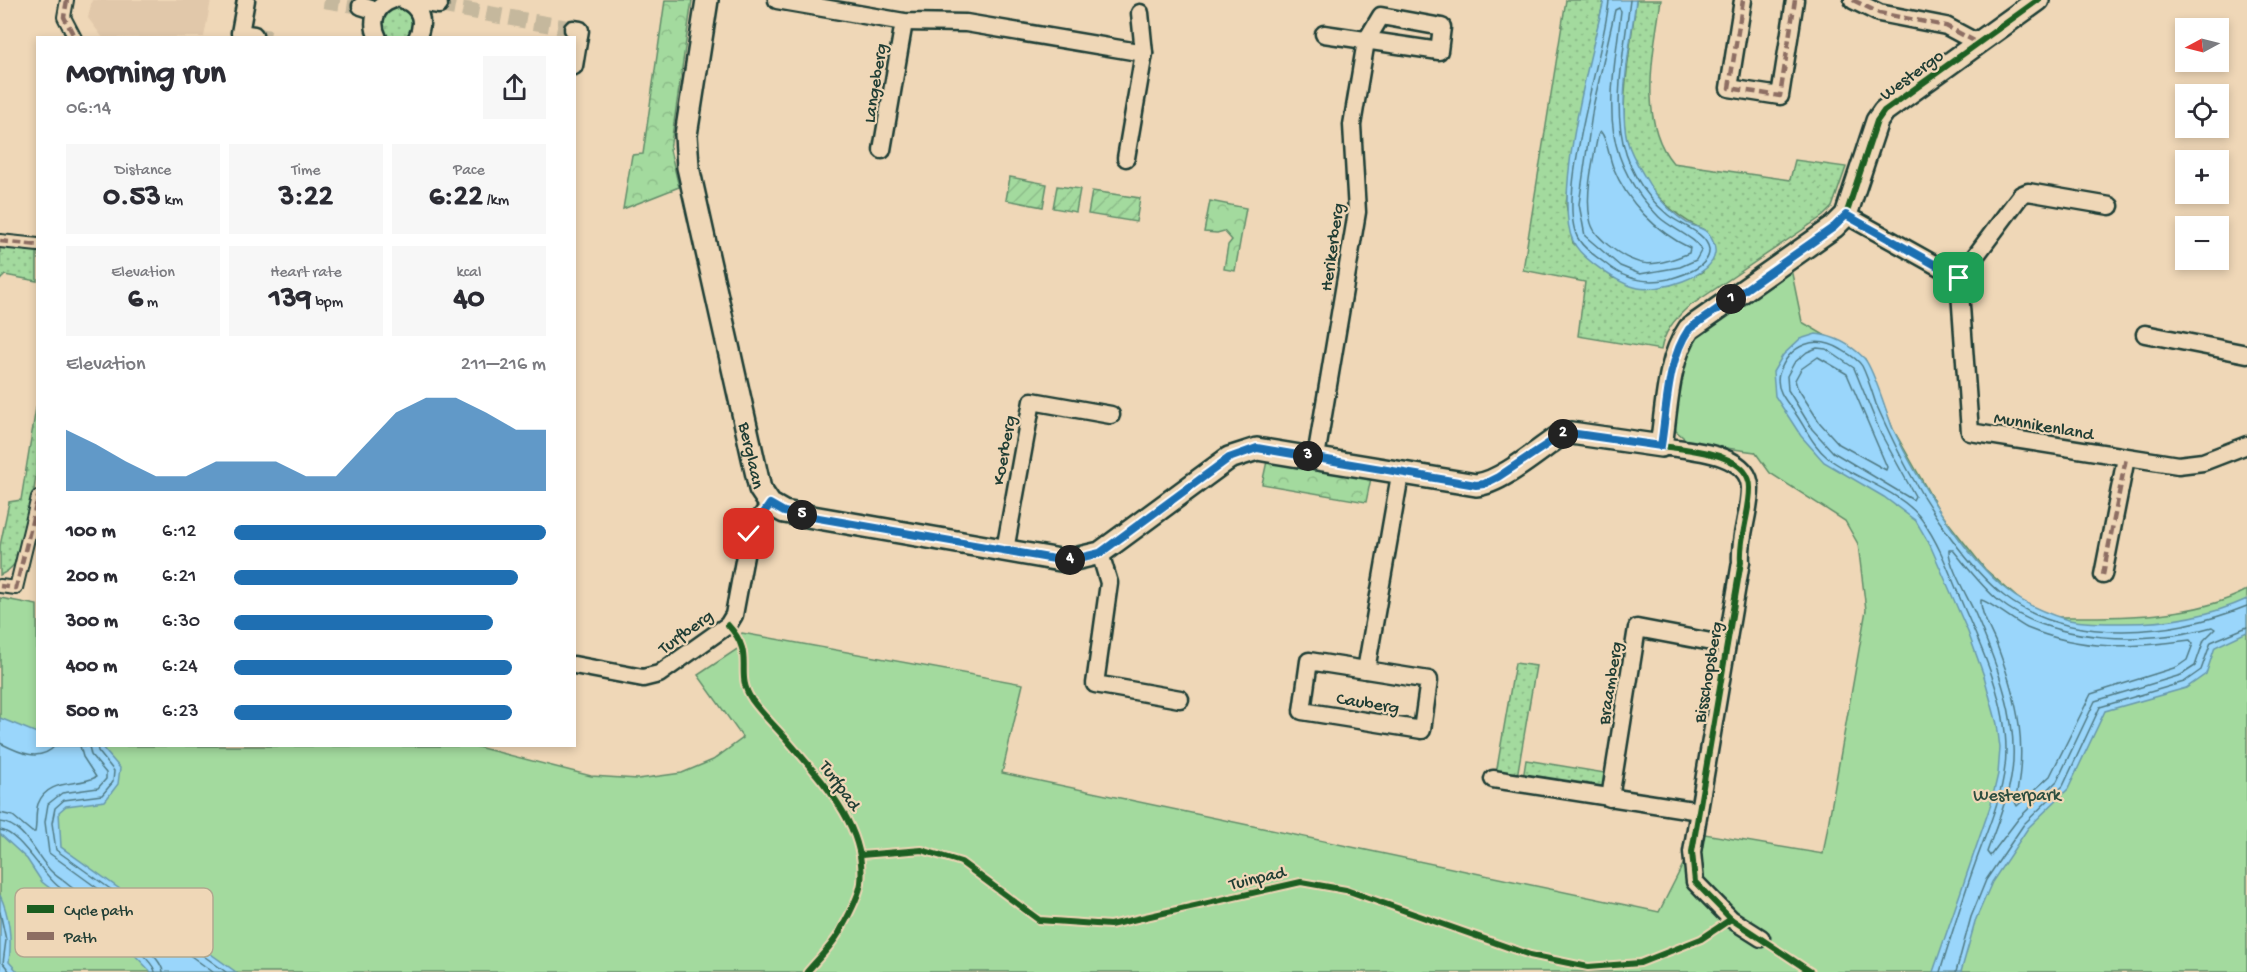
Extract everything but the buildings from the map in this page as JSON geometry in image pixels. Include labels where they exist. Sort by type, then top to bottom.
[{"type":"street","points":[[67,0],[64,17],[74,36]]},
{"type":"street","points":[[246,0],[240,33],[254,35]]},
{"type":"street","points":[[378,36],[369,8],[392,0]]},
{"type":"street","name":"Berglaan","points":[[707,0],[686,135],[688,167],[760,489],[770,504],[784,512],[1066,561],[1100,553],[1229,458],[1257,448],[1400,474],[1484,484],[1561,435],[1570,433],[1661,446]]},
{"type":"street","name":"Langeberg","points":[[777,0],[904,22],[966,23],[1144,53]]},
{"type":"street","points":[[1743,0],[1729,88],[1780,96],[1795,0]]},
{"type":"street","points":[[1852,0],[1879,13],[1946,26],[1978,43]]},
{"type":"street","name":"Westergo","points":[[1846,215],[1876,121],[1884,111],[2038,0]]},
{"type":"street","points":[[418,36],[422,23],[410,4],[425,3],[439,6]]},
{"type":"street","points":[[1126,158],[1144,53],[1140,13]]},
{"type":"street","name":"Langeberg","points":[[882,150],[904,22]]},
{"type":"street","points":[[573,29],[580,30],[576,54]]},
{"type":"street","name":"Herikerberg","points":[[1316,457],[1357,212],[1352,134],[1366,41],[1324,34]]},
{"type":"street","points":[[1661,446],[1679,343],[1689,329],[1834,227],[1846,215],[1959,278],[2020,195],[2028,192],[2110,206]]},
{"type":"street","points":[[0,242],[36,245]]},
{"type":"street","name":"Munnikenland","points":[[1959,278],[1970,432],[2159,464],[2189,464],[2247,445]]},
{"type":"street","points":[[2145,334],[2247,354]]},
{"type":"street","name":"Koerberg","points":[[1005,550],[1032,401],[1111,415]]},
{"type":"street","name":"Bisschopsberg","points":[[1661,446],[1716,455],[1738,463],[1747,474],[1750,486],[1740,551],[1741,562],[1692,852],[1695,882],[1731,919],[1761,938]]},
{"type":"street","points":[[2103,575],[2126,458]]},
{"type":"street","name":"Cauberg","points":[[1366,670],[1400,474]]},
{"type":"street","name":"Turfberg","points":[[576,665],[643,678],[659,674],[728,624],[734,615],[749,534],[770,504]]},
{"type":"street","points":[[0,586],[16,588],[36,505]]},
{"type":"street","points":[[1100,553],[1109,583],[1095,684],[1180,699]]},
{"type":"street","name":"Braamberg","points":[[1610,798],[1637,628],[1727,645]]},
{"type":"street","name":"Cauberg","points":[[1309,661],[1366,670],[1429,680],[1422,730],[1302,711],[1309,661]]},
{"type":"street","points":[[1493,779],[1699,811]]},
{"type":"shaded area","points":[[92,0],[211,0],[204,36],[102,36],[88,18]]},
{"type":"green space","points":[[665,0],[692,0],[670,150],[679,187],[623,209],[632,155],[643,154]]},
{"type":"green space","points":[[1566,0],[1604,0],[1580,105],[1566,204],[1573,243],[1613,278],[1670,285],[1703,272],[1704,230],[1688,222],[1674,211],[1648,184],[1630,151],[1625,133],[1625,86],[1636,0],[1661,0],[1652,62],[1652,106],[1655,127],[1662,146],[1673,163],[1790,180],[1795,160],[1846,167],[1832,207],[1823,216],[1687,308],[1670,327],[1661,350],[1578,336],[1585,282],[1523,270]]},
{"type":"green space","points":[[391,10],[403,10],[411,18],[411,30],[405,36],[389,36],[383,30],[383,18]]},
{"type":"green space","points":[[1010,177],[1047,184],[1043,207],[1006,200]]},
{"type":"green space","points":[[1057,186],[1080,189],[1076,212],[1053,208]]},
{"type":"green space","points":[[1092,191],[1140,198],[1136,222],[1088,214]]},
{"type":"green space","points":[[1210,201],[1246,208],[1235,271],[1224,269],[1228,245],[1232,240],[1224,231],[1204,232]]},
{"type":"green space","points":[[0,236],[36,239],[36,281],[5,275],[0,280]]},
{"type":"green space","name":"Westerpark","points":[[1791,269],[1802,322],[1865,359],[1893,429],[1940,512],[1985,569],[2039,617],[2118,617],[2173,612],[2224,600],[2247,590],[2247,972],[0,972],[0,598],[36,605],[36,747],[478,747],[591,776],[638,779],[682,773],[713,760],[743,738],[698,675],[739,648],[735,640],[742,633],[1023,684],[1002,773],[1659,912],[1699,833],[1823,854],[1866,610],[1858,544],[1845,521],[1770,473],[1755,452],[1690,443],[1676,431],[1674,422],[1681,374],[1688,352],[1701,332]]},
{"type":"green space","points":[[36,408],[36,472],[26,534],[17,560],[0,575],[0,546],[9,502],[21,500]]},
{"type":"green space","points":[[1267,461],[1371,478],[1366,502],[1262,484]]},
{"type":"green space","points":[[1515,663],[1536,666],[1517,777],[1496,774]]},
{"type":"green space","points":[[1526,760],[1611,774],[1604,791],[1523,779]]},
{"type":"water","points":[[1604,0],[1636,0],[1626,70],[1624,107],[1627,140],[1631,152],[1661,201],[1687,223],[1707,232],[1715,247],[1712,262],[1705,269],[1683,281],[1658,288],[1630,286],[1592,262],[1583,255],[1573,241],[1568,220],[1567,192],[1570,158],[1583,87]]},
{"type":"water","points":[[1816,334],[1842,342],[1864,358],[1876,381],[1893,429],[1928,493],[1975,558],[1991,576],[2021,600],[2058,617],[2071,620],[2131,623],[2165,621],[2199,615],[2247,599],[2247,632],[2215,647],[2206,674],[2186,688],[2105,711],[2068,789],[2028,828],[1992,882],[1976,919],[1961,972],[1933,972],[1991,804],[1998,774],[2000,748],[1997,724],[1984,676],[1968,632],[1930,545],[1916,521],[1884,497],[1824,462],[1801,436],[1775,396],[1773,372],[1783,355],[1800,339]]},
{"type":"water","points":[[0,718],[36,733],[36,747],[102,747],[120,768],[118,784],[105,801],[66,806],[59,812],[61,847],[118,888],[50,888],[42,882],[27,859],[0,834]]},
{"type":"water","points":[[0,895],[9,928],[9,962],[18,972],[0,972]]},
{"type":"water","points":[[213,956],[236,972],[151,972],[137,957]]},
{"type":"tunnel","points":[[324,0],[361,6]]},
{"type":"tunnel","points":[[439,5],[573,29]]},
{"type":"tunnel","points":[[254,35],[259,36]]},
{"type":"marked path","points":[[67,0],[64,17],[74,36]]},
{"type":"marked path","points":[[1743,0],[1729,88],[1780,96],[1795,0]]},
{"type":"marked path","points":[[1853,0],[1879,13],[1946,26],[1978,43]]},
{"type":"marked path","points":[[0,241],[36,245]]},
{"type":"marked path","points":[[2103,575],[2126,458]]},
{"type":"marked path","points":[[0,586],[16,588],[36,505]]},
{"type":"cycle path","points":[[1811,972],[1731,919],[1695,882],[1692,852],[1741,562],[1750,488],[1747,476],[1740,467],[1729,460],[1701,452],[1661,446],[1672,370],[1676,355],[1689,329],[1834,227],[1846,215],[1877,121],[1884,111],[2038,0]]},
{"type":"cycle path","name":"Turfpad","points":[[728,625],[737,636],[741,646],[744,681],[752,700],[828,789],[850,824],[857,843],[861,862],[861,883],[858,895],[836,938],[807,972]]},
{"type":"cycle path","name":"Tuinpad","points":[[861,855],[922,850],[961,862],[1039,920],[1110,925],[1301,882],[1346,890],[1530,955],[1588,967],[1640,963],[1701,939],[1731,919]]},
{"type":"route","points":[[749,534],[760,515],[770,504],[784,512],[1066,561],[1080,559],[1100,553],[1229,458],[1257,448],[1400,474],[1476,485],[1484,484],[1561,435],[1570,433],[1661,446],[1679,343],[1689,329],[1834,227],[1846,215],[1959,278]]}]
